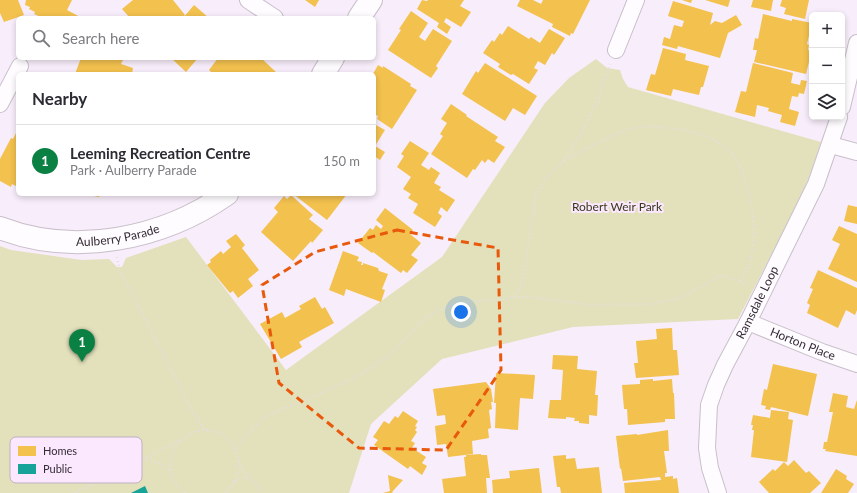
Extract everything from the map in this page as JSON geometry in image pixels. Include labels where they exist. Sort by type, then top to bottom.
[{"type":"main road","points":[[360,16],[371,0]]},
{"type":"main road","points":[[324,72],[332,60]]},
{"type":"main road","name":"Aulberry Parade","points":[[0,228],[19,235],[44,240],[74,242],[118,239],[154,231],[173,224],[199,212],[224,196]]},
{"type":"street","points":[[248,0],[272,16]]},
{"type":"street","points":[[616,50],[636,0]]},
{"type":"street","points":[[845,95],[857,43]]},
{"type":"street","points":[[17,72],[20,66]]},
{"type":"street","points":[[0,104],[16,74]]},
{"type":"street","name":"Ramsdale Loop","points":[[718,493],[710,468],[707,448],[709,405],[725,365],[748,322],[816,184],[838,120]]},
{"type":"street","points":[[830,145],[857,152]]},
{"type":"street","name":"Horton Place","points":[[748,322],[822,352],[857,364]]},
{"type":"path","points":[[514,297],[520,288],[523,279],[536,196],[548,175],[564,160],[583,130],[598,99],[616,50]]},
{"type":"path","points":[[235,449],[263,418],[351,380],[383,360],[415,327],[428,316],[440,309],[469,301],[503,300],[514,297],[591,305],[652,304],[680,298],[720,276],[726,276],[740,281],[748,268],[751,253],[753,236],[751,202],[735,156],[721,144],[711,138],[680,129],[658,126],[639,127],[620,133],[564,160]]},
{"type":"path","points":[[116,254],[120,271],[193,412],[203,428],[208,431]]},
{"type":"path","points":[[142,460],[182,439],[190,433],[199,431],[218,433],[226,438],[235,449],[243,471],[263,493]]},
{"type":"path","points":[[182,439],[176,446],[170,463],[174,481],[185,493]]},
{"type":"path","points":[[145,458],[154,460],[171,472]]},
{"type":"path","points":[[234,483],[239,471],[239,461]]},
{"type":"path","points":[[224,493],[241,478],[249,478]]},
{"type":"path","points":[[75,493],[95,483]]},
{"type":"highlighted area","points":[[397,230],[498,248],[501,370],[446,450],[359,448],[279,383],[262,285],[315,252]]},
{"type":"green space","name":"Robert Weir Park","points":[[596,59],[607,68],[620,70],[628,87],[821,142],[809,177],[793,213],[738,319],[573,327],[442,359],[371,424],[349,493],[0,493],[0,246],[11,250],[82,260],[109,259],[117,267],[122,267],[126,258],[186,237],[286,370],[442,257],[545,103],[569,78]]},
{"type":"building: Homes","points":[[0,0],[18,0],[24,15],[16,16],[16,18],[4,22],[0,13]]},
{"type":"building: Homes","points":[[26,0],[72,0],[67,10],[78,16],[38,16],[29,9],[30,7],[25,5]]},
{"type":"building: Homes","points":[[133,0],[173,0],[185,15],[128,16],[122,9]]},
{"type":"building: Homes","points":[[305,0],[319,0],[315,7]]},
{"type":"building: Homes","points":[[422,0],[464,0],[460,6],[471,12],[461,27],[446,18],[444,22],[451,27],[447,34],[437,27],[439,23],[417,9]]},
{"type":"building: Homes","points":[[520,0],[533,0],[541,4],[543,0],[590,0],[573,34],[571,33],[570,36],[552,27],[553,24],[517,6]]},
{"type":"building: Homes","points":[[682,0],[692,0],[691,3]]},
{"type":"building: Homes","points":[[705,0],[730,0],[728,7]]},
{"type":"building: Homes","points":[[753,0],[773,0],[771,11],[751,7]]},
{"type":"building: Homes","points":[[782,0],[809,0],[805,19],[784,14],[786,8],[780,6]]},
{"type":"building: Homes","points":[[673,1],[713,13],[710,25],[715,21],[722,23],[736,15],[742,25],[728,33],[720,58],[678,46],[677,49],[662,45],[664,37],[670,39],[674,25],[682,27],[684,21],[668,16]]},
{"type":"building: Homes","points":[[194,5],[207,16],[185,16]]},
{"type":"building: Homes","points":[[411,11],[428,23],[419,37],[425,41],[433,29],[452,41],[436,66],[438,68],[431,78],[388,50]]},
{"type":"building: Homes","points":[[763,14],[792,21],[792,19],[809,22],[809,36],[807,44],[809,45],[809,62],[806,74],[754,62],[757,50],[753,50],[755,38],[758,39]]},
{"type":"building: Homes","points":[[508,26],[529,39],[531,37],[540,43],[549,29],[565,38],[554,55],[552,53],[545,65],[538,61],[534,68],[538,70],[529,84],[498,67],[500,64],[483,53],[492,40],[494,42],[500,33],[502,35]]},
{"type":"building: Homes","points":[[663,48],[686,54],[685,60],[709,66],[699,95],[673,89],[671,96],[646,90],[651,74],[655,75]]},
{"type":"building: Homes","points":[[80,60],[123,60],[121,64],[133,68],[132,72],[76,72]]},
{"type":"building: Homes","points":[[173,60],[196,60],[186,72]]},
{"type":"building: Homes","points":[[216,60],[263,60],[276,72],[211,72],[209,70]]},
{"type":"building: Homes","points":[[485,63],[537,96],[525,115],[513,108],[505,121],[462,94],[476,71],[478,73]]},
{"type":"building: Homes","points":[[753,63],[793,73],[791,83],[800,85],[801,80],[807,81],[804,94],[799,93],[798,97],[792,96],[789,109],[799,112],[795,126],[780,122],[782,115],[768,111],[769,108],[757,105],[755,117],[735,112],[741,91],[746,92]]},
{"type":"building: Homes","points":[[378,65],[383,68],[383,66],[411,84],[410,86],[417,90],[392,129],[377,119],[376,72],[374,72]]},
{"type":"building: Homes","points":[[451,104],[467,115],[466,116],[498,137],[495,141],[505,147],[494,163],[488,159],[485,163],[482,160],[467,178],[431,154],[443,136],[440,134],[447,123],[441,119]]},
{"type":"building: Homes","points":[[376,125],[385,130],[376,144]]},
{"type":"building: Homes","points":[[16,133],[16,186],[12,184],[11,187],[0,181],[0,159],[11,138],[13,139]]},
{"type":"building: Homes","points":[[410,141],[429,153],[421,165],[429,170],[431,167],[440,173],[434,183],[441,187],[439,190],[455,200],[447,212],[441,207],[438,213],[442,216],[435,227],[413,213],[418,204],[408,198],[411,194],[403,189],[411,177],[397,167],[404,156],[401,154]]},
{"type":"building: Homes","points":[[376,147],[385,152],[380,160],[376,157]]},
{"type":"building: Homes","points":[[284,196],[287,199],[292,196],[313,215],[309,219],[323,230],[293,261],[261,232],[278,212],[274,208]]},
{"type":"building: Homes","points":[[296,196],[345,196],[327,220]]},
{"type":"building: Homes","points":[[848,205],[857,207],[857,224],[844,221]]},
{"type":"building: Homes","points":[[385,208],[413,230],[410,234],[421,243],[411,255],[418,260],[407,273],[403,270],[401,273],[373,252],[372,253],[358,243],[370,228],[373,230],[376,225],[381,229],[383,226],[376,220]]},
{"type":"building: Homes","points":[[839,226],[857,234],[857,282],[828,269],[840,244],[832,240]]},
{"type":"building: Homes","points":[[236,234],[245,245],[242,248],[259,270],[248,279],[253,286],[238,298],[233,291],[230,293],[207,265],[211,262],[210,260],[221,251],[223,254],[231,247],[226,241]]},
{"type":"building: Homes","points":[[343,251],[359,257],[357,261],[362,262],[361,265],[363,265],[363,263],[378,268],[379,271],[388,274],[382,289],[385,290],[381,302],[346,289],[344,296],[329,290]]},
{"type":"building: Homes","points":[[818,270],[857,288],[857,310],[855,315],[846,310],[838,328],[807,313],[810,305],[807,303],[813,289],[810,288]]},
{"type":"building: Homes","points":[[315,297],[322,309],[325,307],[334,323],[299,342],[302,347],[281,359],[260,324],[282,312],[285,318],[301,309],[299,306]]},
{"type":"building: Homes","points":[[672,328],[673,350],[677,350],[679,375],[636,378],[634,363],[638,363],[636,341],[657,339],[656,329]]},
{"type":"building: Homes","points":[[553,355],[578,356],[577,369],[597,371],[595,395],[598,395],[597,416],[589,415],[589,424],[574,421],[575,418],[548,418],[550,400],[561,400],[563,370],[552,369]]},
{"type":"building: Homes","points":[[773,364],[817,374],[808,416],[771,407],[770,410],[765,409],[766,406],[761,405],[764,389],[767,390]]},
{"type":"building: Homes","points":[[496,373],[535,375],[533,399],[520,398],[518,430],[495,428],[496,403],[494,403]]},
{"type":"building: Homes","points":[[653,379],[653,381],[672,379],[675,419],[665,419],[665,422],[628,425],[627,409],[624,409],[622,385],[640,384],[640,380]]},
{"type":"building: Homes","points":[[486,382],[491,389],[493,402],[491,402],[492,409],[489,410],[491,428],[488,429],[489,438],[472,441],[473,454],[448,457],[446,444],[437,445],[435,426],[446,424],[445,415],[437,416],[433,389]]},
{"type":"building: Homes","points":[[833,393],[848,396],[846,407],[854,409],[857,400],[857,456],[825,451],[826,449],[823,449],[824,442],[827,442],[833,412],[829,412]]},
{"type":"building: Homes","points":[[771,410],[789,412],[788,419],[793,420],[787,462],[751,457],[754,430],[752,430],[753,425],[751,425],[753,415],[770,418]]},
{"type":"building: Homes","points":[[403,411],[418,421],[415,426],[417,427],[415,430],[417,432],[411,441],[415,443],[412,448],[426,457],[422,463],[427,466],[422,475],[410,466],[408,469],[374,445],[378,440],[373,437],[384,421],[389,424],[395,416],[398,418]]},
{"type":"building: Homes","points":[[668,430],[669,451],[664,451],[667,473],[665,473],[665,477],[673,476],[673,479],[677,478],[679,493],[625,493],[624,483],[661,480],[660,477],[623,481],[616,436],[637,435]]},
{"type":"building: Homes","points":[[466,455],[487,455],[490,478],[486,478],[487,493],[444,493],[442,479],[466,476],[464,457],[466,457]]},
{"type":"building: Homes","points":[[566,455],[566,459],[575,458],[577,469],[599,467],[602,493],[561,493],[560,487],[557,487],[553,456]]},
{"type":"building: Homes","points":[[794,460],[806,473],[809,471],[821,483],[810,493],[769,493],[759,482],[773,469],[775,471],[784,462],[788,466]]},
{"type":"building: Homes","points":[[539,468],[542,493],[493,493],[492,480],[510,478],[509,471]]},
{"type":"building: Homes","points":[[836,469],[847,476],[846,479],[854,484],[848,493],[821,493]]},
{"type":"building: Homes","points":[[388,475],[403,480],[392,492],[393,493],[383,493],[390,491]]},
{"type":"building: Public","points":[[145,486],[148,493],[131,493]]},
{"type":"place","name":"Leeming Recreation Centre","points":[[82,362]]}]
